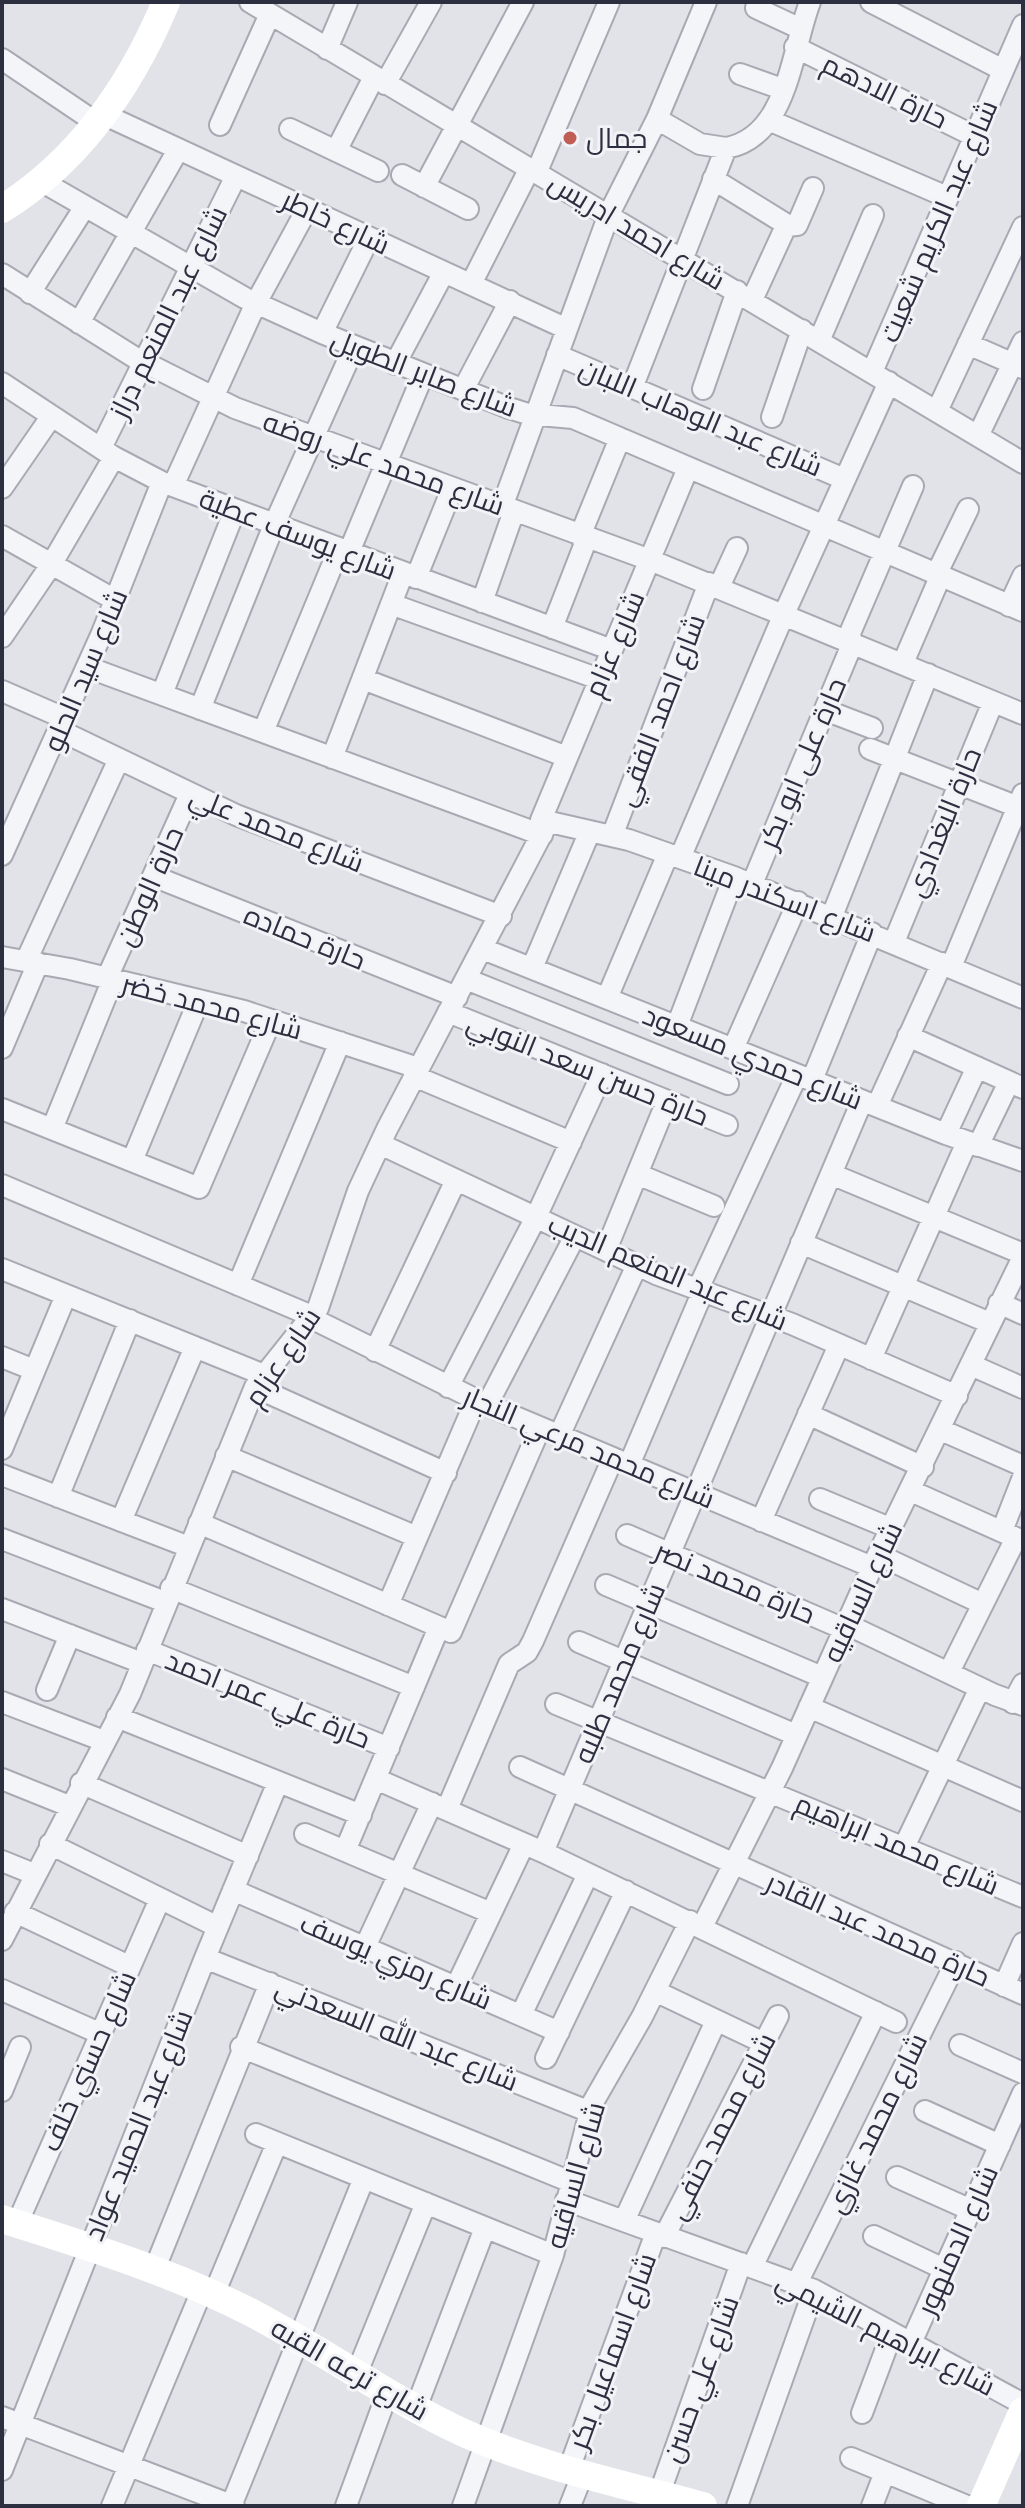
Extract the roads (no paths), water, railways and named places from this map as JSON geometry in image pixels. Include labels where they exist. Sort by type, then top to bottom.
[{"type":"street","points":[[2,209],[41,181],[101,119],[136,67],[166,2]]},
{"type":"street","name":"شارع احمد ادريس","points":[[250,2],[1023,463]]},
{"type":"street","points":[[327,49],[347,2]]},
{"type":"street","points":[[336,151],[431,2]]},
{"type":"street","points":[[424,187],[523,2]]},
{"type":"street","points":[[471,284],[534,170],[609,2]]},
{"type":"street","points":[[482,602],[535,415],[609,214],[657,119],[706,2]]},
{"type":"street","points":[[657,119],[700,144],[726,148],[756,138],[771,121],[810,2]]},
{"type":"street","points":[[871,2],[1003,70]]},
{"type":"street","name":"حارة الادهم","points":[[756,8],[798,38],[974,136]]},
{"type":"street","points":[[220,125],[270,14]]},
{"type":"street","name":"شارع عبد الكريم شعيت","points":[[607,998],[844,479],[947,197],[1023,25]]},
{"type":"street","name":"شارع خاطر","points":[[2,59],[101,119],[236,176],[567,329]]},
{"type":"street","points":[[740,74],[782,89]]},
{"type":"street","points":[[771,121],[947,197]]},
{"type":"street","points":[[290,129],[378,171]]},
{"type":"street","points":[[632,388],[680,257],[726,148]]},
{"type":"street","points":[[79,323],[178,150]]},
{"type":"street","points":[[402,175],[468,209]]},
{"type":"street","name":"شارع عبد المنعم دراز","points":[[2,637],[51,565],[107,452],[143,361],[236,176]]},
{"type":"street","points":[[713,179],[789,226],[797,225],[813,188]]},
{"type":"street","name":"شارع صابر الطويل","points":[[41,181],[189,267],[256,303],[322,333],[423,375],[535,415],[573,418],[1016,608]]},
{"type":"street","points":[[30,293],[84,208]]},
{"type":"street","name":"شارع سيد الحلو","points":[[2,855],[168,484],[213,397],[256,303],[307,209]]},
{"type":"street","points":[[772,417],[873,215]]},
{"type":"street","points":[[703,389],[745,296],[789,226]]},
{"type":"street","points":[[937,411],[1023,227]]},
{"type":"street","points":[[322,333],[369,238]]},
{"type":"street","points":[[395,364],[444,272]]},
{"type":"street","name":"شارع محمد علي روضه","points":[[4,280],[143,361],[213,397],[714,585],[1023,714]]},
{"type":"street","points":[[463,390],[510,301]]},
{"type":"street","points":[[978,436],[1018,366],[1023,342]]},
{"type":"street","points":[[968,344],[1018,366]]},
{"type":"street","points":[[200,709],[274,525],[354,347]]},
{"type":"street","name":"شارع عبد الوهاب اللبان","points":[[557,355],[844,479]]},
{"type":"street","points":[[263,732],[344,551],[387,464],[423,375]]},
{"type":"street","name":"شارع يوسف عطية","points":[[2,383],[107,452],[168,484],[612,650]]},
{"type":"street","points":[[2,488],[51,417]]},
{"type":"street","points":[[552,628],[620,438]]},
{"type":"street","name":"شارع عزام","points":[[2,1940],[117,1717],[260,1381],[322,1299],[335,1255],[380,1144],[501,916],[544,825],[567,757],[688,468]]},
{"type":"street","name":"حارة على ابو بكر","points":[[677,1026],[825,710],[883,553],[913,486]]},
{"type":"street","points":[[332,758],[391,604],[410,575],[452,489]]},
{"type":"street","points":[[903,663],[968,509]]},
{"type":"street","points":[[162,694],[235,510]]},
{"type":"street","points":[[2,536],[115,600]]},
{"type":"street","name":"شارع احمد الفقي","points":[[612,836],[714,585],[737,548]]},
{"type":"street","points":[[1016,608],[1023,576]]},
{"type":"street","points":[[391,604],[599,679]]},
{"type":"street","name":"شارع اسكندر مينا","points":[[87,667],[332,758],[544,825],[612,836],[674,856],[798,902],[1023,998]]},
{"type":"street","points":[[832,916],[892,758],[928,674]]},
{"type":"street","points":[[363,679],[567,757]]},
{"type":"street","name":"شارع محمد علي","points":[[2,691],[119,759],[190,794],[276,831],[501,916]]},
{"type":"street","name":"حارة البغدادي","points":[[894,942],[993,702]]},
{"type":"street","points":[[825,710],[872,728]]},
{"type":"street","points":[[870,749],[959,784],[1020,801]]},
{"type":"street","points":[[2,1048],[32,962],[119,759]]},
{"type":"street","name":"حارة الوطن","points":[[52,1129],[110,978],[190,794]]},
{"type":"street","name":"شارع محمد طلبه","points":[[456,1987],[491,1913],[569,1790],[831,1174],[946,965],[1020,801]]},
{"type":"street","points":[[532,968],[590,831]]},
{"type":"street","name":"حارة حماده","points":[[153,876],[457,996]]},
{"type":"street","points":[[705,1075],[726,1046],[798,902]]},
{"type":"street","points":[[365,1947],[399,1874],[440,1806],[509,1664],[527,1652],[533,1641],[872,933]]},
{"type":"street","name":"شارع حمدي مسعود","points":[[483,949],[869,1104],[1023,1161]]},
{"type":"street","name":"شارع محمد خضر","points":[[2,957],[110,978],[199,1000],[340,1042],[416,1072],[571,1142]]},
{"type":"street","points":[[457,996],[728,1084]]},
{"type":"street","name":"حارة حسن سعد النوبي","points":[[457,996],[602,1074],[727,1125]]},
{"type":"street","points":[[132,1161],[199,1000]]},
{"type":"street","points":[[2,1109],[199,1188],[271,1020]]},
{"type":"street","points":[[871,1359],[934,1217],[972,1144],[1016,1085],[908,1036]]},
{"type":"street","points":[[238,1285],[340,1042]]},
{"type":"street","points":[[946,1134],[977,1067]]},
{"type":"street","points":[[448,1387],[536,1217],[602,1074]]},
{"type":"street","points":[[606,1250],[667,1101]]},
{"type":"street","name":"شارع عبد المنعم الديب","points":[[380,1144],[637,1265],[770,1316],[957,1396]]},
{"type":"street","points":[[637,1174],[714,1206]]},
{"type":"street","points":[[831,1174],[1023,1256]]},
{"type":"street","points":[[375,1351],[456,1180]]},
{"type":"street","name":"شارع محمد مرعي النجار","points":[[2,1185],[311,1317],[482,1403],[761,1521],[875,1561],[983,1604]]},
{"type":"street","points":[[388,1605],[446,1473],[575,1236]]},
{"type":"street","points":[[801,1243],[990,1323]]},
{"type":"street","name":"شارع الساقيه","points":[[463,2506],[553,2255],[590,2112],[655,1991],[733,1864],[1023,1256]]},
{"type":"street","points":[[345,1851],[414,1687],[637,1265]]},
{"type":"street","points":[[2,1269],[195,1347],[446,1473]]},
{"type":"street","points":[[2,1449],[10,1404],[34,1370],[66,1295]]},
{"type":"street","points":[[999,1303],[1023,1314]]},
{"type":"street","points":[[58,1497],[130,1320]]},
{"type":"street","points":[[761,1521],[839,1345]]},
{"type":"street","points":[[121,1521],[195,1347]]},
{"type":"street","points":[[2,1357],[34,1370]]},
{"type":"street","points":[[971,1365],[1023,1388]]},
{"type":"street","points":[[808,1414],[923,1467]]},
{"type":"street","points":[[941,1430],[1023,1466]]},
{"type":"street","points":[[226,1456],[417,1537]]},
{"type":"street","points":[[2,1475],[189,1547]]},
{"type":"street","points":[[949,1672],[1014,1536],[1023,1477]]},
{"type":"street","points":[[911,1491],[1014,1536]]},
{"type":"street","points":[[820,1499],[892,1529]]},
{"type":"street","points":[[199,1523],[445,1630]]},
{"type":"street","name":"حارة محمد نصر","points":[[627,1535],[845,1626],[1018,1704]]},
{"type":"street","points":[[2,1539],[168,1595],[414,1687]]},
{"type":"street","points":[[606,1585],[822,1677]]},
{"type":"street","name":"حارة علي عمر احمد","points":[[4,1617],[144,1656],[389,1748]]},
{"type":"street","points":[[47,1690],[70,1635]]},
{"type":"street","points":[[579,1642],[796,1735]]},
{"type":"street","points":[[1018,1704],[1023,1684]]},
{"type":"street","points":[[904,1847],[980,1688]]},
{"type":"street","points":[[2,1702],[104,1741]]},
{"type":"street","name":"شارع محمد ابراهيم","points":[[556,1704],[1023,1897]]},
{"type":"street","points":[[809,1707],[1023,1801]]},
{"type":"street","points":[[117,1717],[361,1815]]},
{"type":"street","name":"حارة محمد عبد القادر","points":[[520,1767],[1014,1990]]},
{"type":"street","points":[[2,1779],[69,1806]]},
{"type":"street","points":[[376,1779],[534,1848],[896,2022]]},
{"type":"street","name":"شارع عبد الحميد عواد","points":[[2,2470],[11,2420],[90,2247],[278,1782]]},
{"type":"street","points":[[81,1783],[248,1856]]},
{"type":"street","points":[[305,1834],[491,1913]]},
{"type":"street","points":[[50,1844],[218,1927]]},
{"type":"street","points":[[2,1861],[34,1874]]},
{"type":"street","points":[[521,2015],[588,1874]]},
{"type":"street","name":"شارع رمزي يوسف","points":[[233,1890],[559,2032]]},
{"type":"street","points":[[546,2058],[626,1891]]},
{"type":"street","name":"شارع حسني خلف","points":[[9,2221],[160,1899]]},
{"type":"street","points":[[15,1912],[129,1966]]},
{"type":"street","points":[[1014,1990],[1023,1943]]},
{"type":"street","name":"شارع عبد الله السعدني","points":[[205,1958],[590,2112]]},
{"type":"street","name":"شارع محمد غازي","points":[[737,2506],[806,2286],[956,1962]]},
{"type":"street","points":[[155,2268],[241,2047],[270,1983]]},
{"type":"street","points":[[2,1990],[99,2033]]},
{"type":"street","points":[[655,1991],[764,2043]]},
{"type":"street","name":"شارع علي حسن","points":[[659,2495],[747,2265],[876,2012]]},
{"type":"street","name":"شارع محمد حنفي","points":[[660,2235],[778,2016]]},
{"type":"street","points":[[624,2221],[716,2021]]},
{"type":"street","points":[[960,2045],[1023,2073]]},
{"type":"street","points":[[2,2091],[20,2047]]},
{"type":"street","name":"شارع ابراهيم الشيمي","points":[[241,2047],[568,2191],[624,2221],[806,2286],[1023,2404]]},
{"type":"street","name":"شارع الدمنهور","points":[[911,2343],[1023,2093]]},
{"type":"street","points":[[925,2111],[1000,2145]]},
{"type":"street","points":[[256,2134],[553,2255]]},
{"type":"street","points":[[112,2506],[128,2465],[277,2143]]},
{"type":"street","points":[[897,2177],[971,2210]]},
{"type":"street","points":[[11,2420],[232,2506],[364,2178]]},
{"type":"street","points":[[356,2375],[426,2203]]},
{"type":"street","name":"شارع ترعه القبه","points":[[9,2221],[155,2268],[209,2291],[387,2394],[488,2441],[576,2471],[698,2505]]},
{"type":"street","points":[[416,2408],[485,2228]]},
{"type":"street","name":"شارع اسماعيل بكر","points":[[570,2506],[576,2471],[660,2235]]},
{"type":"street","points":[[874,2236],[944,2269]]},
{"type":"street","points":[[862,2413],[892,2333]]},
{"type":"street","points":[[346,2506],[387,2394]]},
{"type":"street","points":[[981,2506],[1023,2411]]},
{"type":"street","points":[[851,2458],[967,2506]]},
{"type":"street","points":[[872,2506],[885,2472]]},
{"type":"place","name":"جمال","points":[[570,138]]}]
